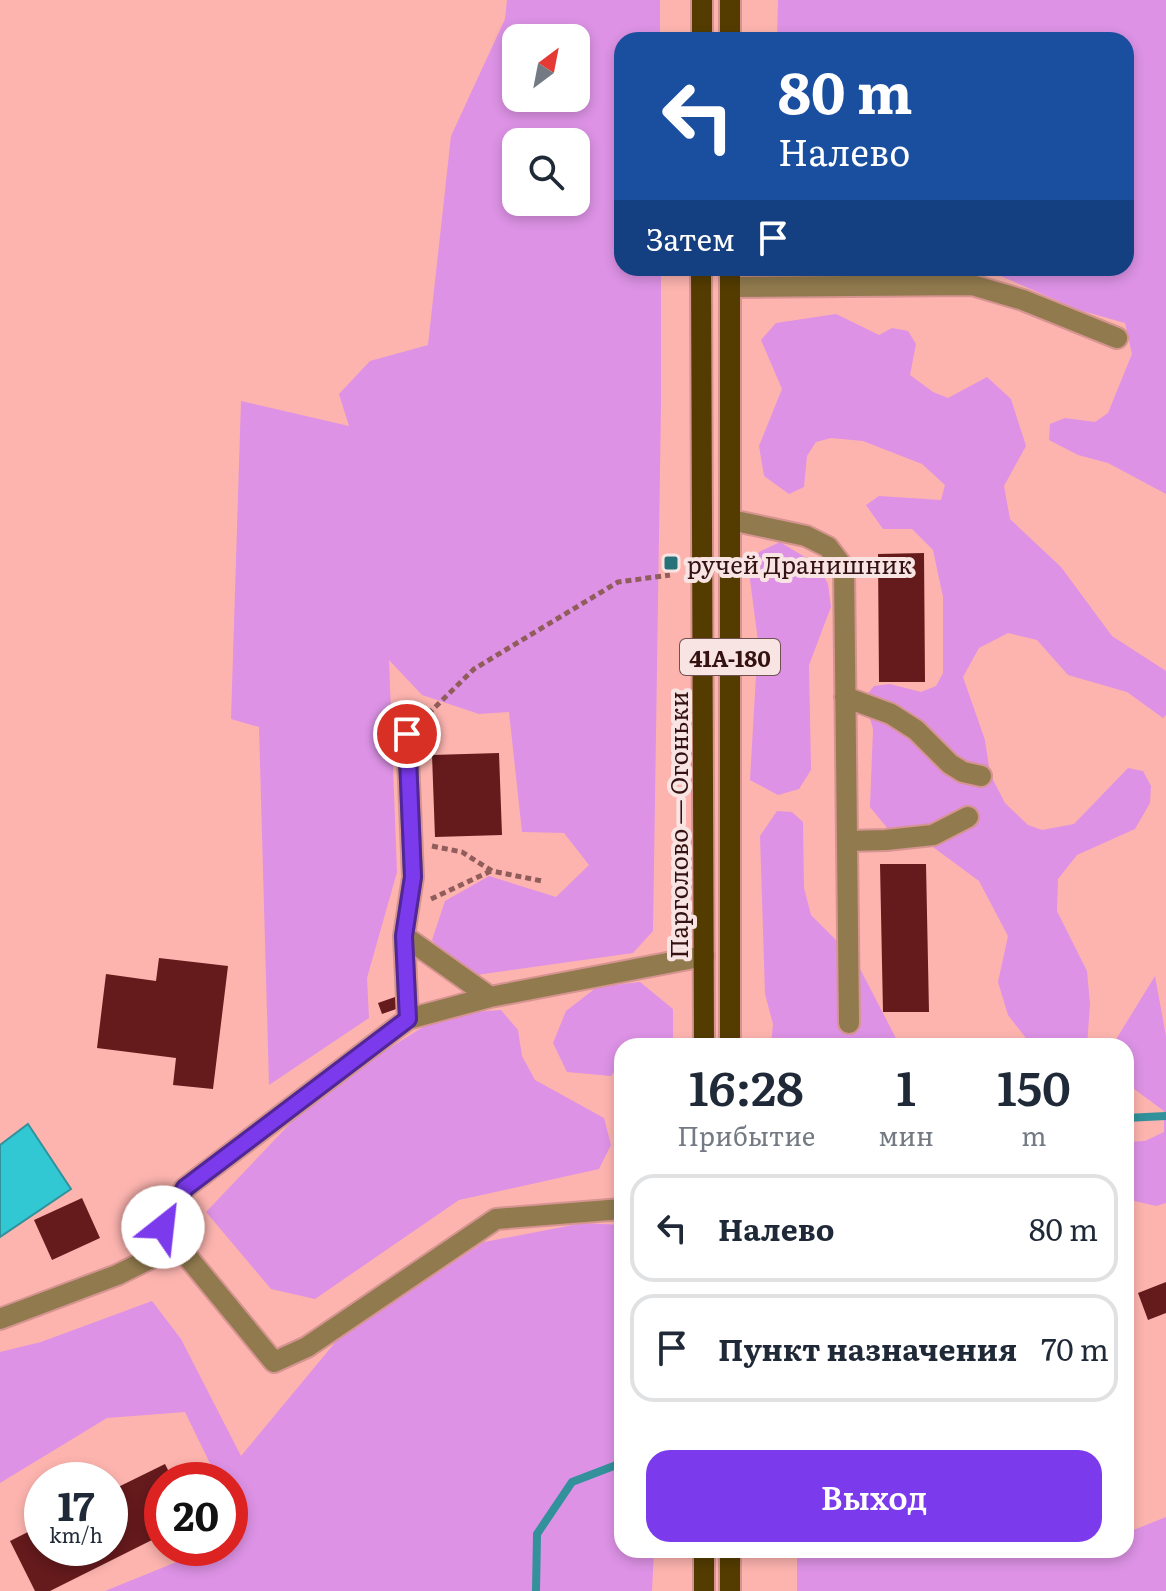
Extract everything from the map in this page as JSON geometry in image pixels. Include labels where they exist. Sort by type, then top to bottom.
[{"type":"main road","points":[[702,0],[702,32]]},
{"type":"main road","points":[[730,0],[730,32]]},
{"type":"main road","name":"Парголово — Огоньки","points":[[701,276],[704,1038]]},
{"type":"main road","name":"41А-180","points":[[730,278],[730,1038]]},
{"type":"main road","points":[[704,1558],[704,1591]]},
{"type":"main road","points":[[730,1558],[730,1591]]},
{"type":"lane","points":[[730,278],[972,285],[1023,300],[1117,338]]},
{"type":"lane","points":[[731,520],[806,536],[828,547],[844,568],[849,1023]]},
{"type":"lane","points":[[845,697],[891,714],[916,730],[950,764],[963,772],[981,776]]},
{"type":"lane","points":[[407,734],[413,877],[404,936],[408,1019]]},
{"type":"lane","points":[[847,841],[933,835],[968,817]]},
{"type":"lane","points":[[404,936],[490,997]]},
{"type":"lane","points":[[614,1210],[496,1219],[307,1347],[274,1362],[163,1227],[185,1188],[408,1019],[490,997],[704,956]]},
{"type":"lane","points":[[0,1319],[117,1275],[178,1245]]},
{"type":"path","points":[[407,734],[474,669],[618,582],[670,575]]},
{"type":"path","points":[[412,841],[462,852],[492,871],[542,881]]},
{"type":"path","points":[[408,909],[492,871]]},
{"type":"shaded area","points":[[507,0],[660,0],[660,32],[614,32],[614,276],[661,276],[653,931],[633,953],[462,977],[432,940],[445,901],[489,876],[556,897],[589,865],[564,833],[522,832],[509,712],[479,714],[422,695],[389,660],[397,872],[367,978],[369,1018],[269,1085],[259,727],[231,719],[241,401],[349,426],[339,394],[370,361],[428,345],[451,136],[502,26],[502,112],[590,112],[590,24],[503,24]]},
{"type":"shaded area","points":[[778,0],[1166,0],[1166,494],[1108,463],[1078,455],[1049,440],[1050,424],[1065,418],[1095,422],[1108,413],[1132,354],[1125,323],[1079,310],[1000,276],[1134,276],[1134,32],[777,32]]},
{"type":"shaded area","points":[[836,314],[879,335],[892,328],[908,331],[916,344],[910,375],[933,392],[948,398],[987,377],[1011,399],[1026,446],[1004,486],[1010,519],[1061,567],[1112,636],[1166,671],[1166,715],[1163,718],[1127,692],[1068,675],[1037,640],[1008,633],[979,648],[963,677],[985,740],[990,774],[1005,803],[1028,825],[1042,830],[1074,824],[1128,768],[1143,771],[1151,786],[1150,803],[1135,829],[1077,855],[1058,879],[1057,911],[1087,971],[1090,1004],[1088,1038],[1026,1038],[1008,1015],[998,982],[1008,936],[979,881],[918,836],[888,829],[870,807],[873,729],[864,698],[874,686],[890,684],[921,692],[936,686],[943,673],[943,597],[933,550],[912,529],[883,529],[866,505],[879,496],[941,500],[945,485],[922,464],[863,441],[831,438],[816,442],[807,456],[804,487],[789,494],[764,476],[759,446],[782,389],[761,340],[776,323]]},
{"type":"shaded area","points":[[780,542],[818,565],[828,584],[831,607],[809,665],[811,770],[799,789],[778,795],[750,780],[758,641],[749,572],[759,552]]},
{"type":"shaded area","points":[[777,811],[792,812],[803,822],[804,888],[811,915],[855,959],[896,1038],[772,1038],[773,1024],[765,994],[760,836]]},
{"type":"shaded area","points":[[1155,976],[1166,1036],[1166,1203],[1156,1206],[1134,1201],[1134,1142],[1145,1141],[1164,1132],[1164,1111],[1134,1089],[1134,1038],[1117,1038]]},
{"type":"shaded area","points":[[640,982],[673,1009],[673,1038],[614,1038],[614,1072],[611,1076],[567,1072],[553,1043],[566,1011],[597,987]]},
{"type":"shaded area","points":[[501,1010],[518,1030],[522,1056],[535,1080],[604,1118],[611,1145],[599,1169],[459,1200],[315,1299],[271,1289],[206,1212],[322,1090],[444,1014]]},
{"type":"shaded area","points":[[583,1223],[614,1225],[614,1558],[654,1558],[652,1591],[105,1591],[167,1566],[248,1566],[248,1462],[209,1462],[185,1412],[107,1418],[35,1462],[24,1462],[24,1468],[0,1483],[0,1352],[41,1342],[152,1301],[181,1339],[241,1456],[338,1339],[484,1242]]},
{"type":"shaded area","points":[[1166,1517],[1166,1591],[797,1591],[797,1558],[1134,1558],[1134,1530]]},
{"type":"water","points":[[28,1124],[71,1189],[0,1237],[0,1145]]},
{"type":"building","points":[[924,553],[925,682],[879,682],[878,554]]},
{"type":"building","points":[[499,753],[502,835],[435,837],[432,755]]},
{"type":"building","points":[[880,864],[926,864],[929,1012],[883,1012]]},
{"type":"building","points":[[159,958],[228,966],[213,1089],[173,1085],[176,1058],[97,1048],[106,974],[156,981]]},
{"type":"building","points":[[395,997],[399,1008],[382,1014],[378,1003]]},
{"type":"building","points":[[82,1198],[100,1238],[52,1260],[34,1220]]},
{"type":"building","points":[[1166,1282],[1166,1313],[1148,1320],[1138,1293]]},
{"type":"building","points":[[144,1474],[144,1544],[128,1552],[128,1482]]},
{"type":"building","points":[[24,1534],[24,1566],[100,1566],[50,1591],[35,1591],[10,1541]]},
{"type":"waterway","points":[[1134,1118],[1166,1116]]},
{"type":"waterway","points":[[536,1591],[537,1534],[572,1482],[614,1466]]},
{"type":"place","name":"ручей Дранишник","points":[[671,563]]},
{"type":"route","points":[[163,1227],[185,1188],[408,1019],[404,936],[413,877],[407,734]]}]
